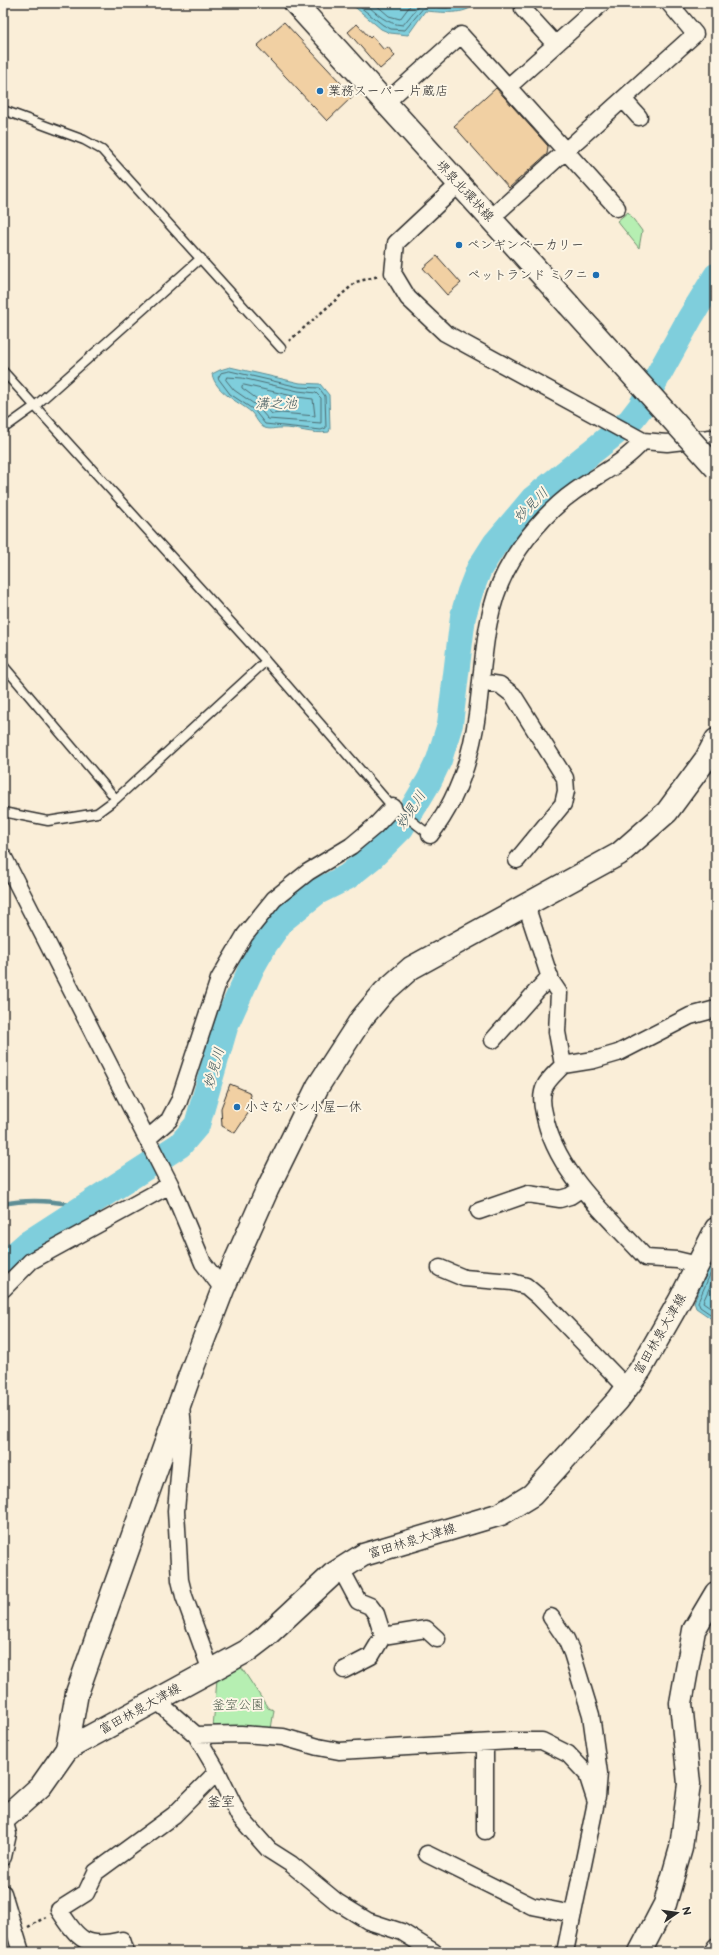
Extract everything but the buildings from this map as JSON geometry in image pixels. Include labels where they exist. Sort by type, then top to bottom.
[{"type":"street","name":"堺泉北環状線","points":[[295,3],[716,468]]},
{"type":"street","points":[[508,88],[602,3]]},
{"type":"street","points":[[491,218],[695,34],[669,3]]},
{"type":"street","points":[[523,9],[555,44]]},
{"type":"street","points":[[385,103],[461,35],[617,208]]},
{"type":"street","points":[[623,99],[639,117]]},
{"type":"street","points":[[459,184],[396,243],[393,273],[408,298],[445,333],[643,441],[667,443],[710,438],[716,445]]},
{"type":"street","points":[[430,835],[444,817],[456,793],[467,760],[477,716],[485,643],[496,596],[506,571],[523,543],[546,517],[574,492],[630,456],[643,441]]},
{"type":"street","points":[[481,682],[500,685],[513,695],[565,778],[566,791],[563,804],[517,860]]},
{"type":"street","points":[[67,1749],[77,1693],[180,1401],[223,1289],[267,1190],[318,1086],[362,1018],[384,992],[411,968],[619,854],[668,812],[706,760],[716,740]]},
{"type":"street","points":[[147,1140],[168,1120],[179,1101],[219,980],[245,935],[274,899],[308,872],[351,846],[376,826],[393,807]]},
{"type":"street","points":[[3,856],[170,1184],[203,1263],[223,1289]]},
{"type":"street","points":[[526,905],[550,976],[559,993],[557,1032],[563,1065]]},
{"type":"street","points":[[493,1040],[550,976]]},
{"type":"street","points":[[698,1265],[677,1260],[646,1258],[582,1188],[555,1150],[546,1127],[542,1102],[545,1086],[563,1065],[594,1060],[618,1053],[690,1016],[716,1010]]},
{"type":"street","points":[[3,1289],[31,1261],[170,1184]]},
{"type":"street","points":[[479,1211],[528,1194],[560,1199],[570,1196],[582,1188]]},
{"type":"street","name":"富田林泉大津線","points":[[4,1819],[41,1786],[67,1749],[247,1651],[258,1643],[333,1574],[363,1555],[501,1514],[532,1495],[627,1388],[640,1370],[680,1300],[716,1229]]},
{"type":"street","points":[[440,1268],[464,1278],[512,1282],[526,1286],[539,1297],[627,1388]]},
{"type":"street","points":[[180,1401],[183,1428],[176,1510],[180,1580],[184,1596],[211,1671]]},
{"type":"street","points":[[341,1569],[358,1601],[370,1606],[376,1614],[384,1636]]},
{"type":"street","points":[[640,1952],[664,1904],[681,1848],[689,1784],[680,1703],[694,1630],[716,1593]]},
{"type":"street","points":[[551,1616],[566,1639],[572,1653],[591,1715],[599,1773],[596,1802],[565,1952]]},
{"type":"street","points":[[344,1670],[371,1656],[384,1636],[426,1629],[437,1639]]},
{"type":"street","points":[[156,1700],[196,1735],[239,1816],[269,1850],[291,1864],[337,1902],[368,1921],[402,1932],[434,1952]]},
{"type":"street","points":[[196,1735],[284,1737],[318,1747],[339,1751],[485,1742],[542,1741],[568,1754],[587,1774],[596,1802]]},
{"type":"street","points":[[485,1742],[485,1831]]},
{"type":"street","points":[[126,1952],[122,1940],[106,1944],[92,1944],[86,1946],[74,1933],[59,1910],[86,1893],[96,1872],[174,1815],[217,1772]]},
{"type":"street","points":[[3,1858],[8,1834],[4,1819]]},
{"type":"street","points":[[427,1854],[532,1906],[573,1914]]},
{"type":"street","points":[[3,1893],[17,1933],[21,1952]]},
{"type":"street","points":[[712,1952],[716,1946]]},
{"type":"lane","points":[[3,110],[84,140],[102,150],[281,348]]},
{"type":"lane","points":[[3,429],[35,406],[200,258]]},
{"type":"lane","points":[[3,371],[266,661],[393,807],[430,835]]},
{"type":"lane","points":[[3,812],[48,821],[97,813],[116,799],[266,661]]},
{"type":"lane","points":[[3,664],[116,799]]},
{"type":"path","points":[[281,348],[356,282],[393,273]]},
{"type":"path","points":[[17,1933],[59,1910]]},
{"type":"green space","points":[[628,212],[642,231],[639,248],[617,221]]},
{"type":"green space","name":"釜室公園","points":[[241,1667],[268,1708],[274,1710],[271,1729],[213,1728],[217,1679]]},
{"type":"water","points":[[343,3],[476,3],[472,7],[459,12],[425,11],[408,35],[390,33],[381,29],[356,8]]},
{"type":"water","name":"溝之池","points":[[230,367],[300,383],[320,384],[329,395],[329,432],[323,433],[286,428],[269,429],[263,427],[251,412],[228,396],[214,381],[212,374]]},
{"type":"water","points":[[716,1252],[716,1324],[696,1308],[694,1302]]},
{"type":"waterway","name":"妙見川","points":[[3,1265],[27,1244],[180,1145],[197,1125],[226,1024],[252,967],[265,944],[282,920],[317,892],[347,877],[372,857],[401,828],[429,781],[439,760],[450,724],[463,616],[479,569],[495,544],[533,499],[630,421],[640,408],[690,318],[716,276]]},
{"type":"waterway","points":[[3,1204],[35,1201],[87,1206]]},
{"type":"place","name":"業務スーパー 片蔵店","points":[[320,91]]},
{"type":"place","name":"ペンギンベーカリー","points":[[459,245]]},
{"type":"place","name":"ペットランド ミクニ","points":[[596,275]]},
{"type":"place","name":"小さなパン小屋一休","points":[[237,1107]]},
{"type":"district","name":"釜室","points":[[221,1801]]}]
